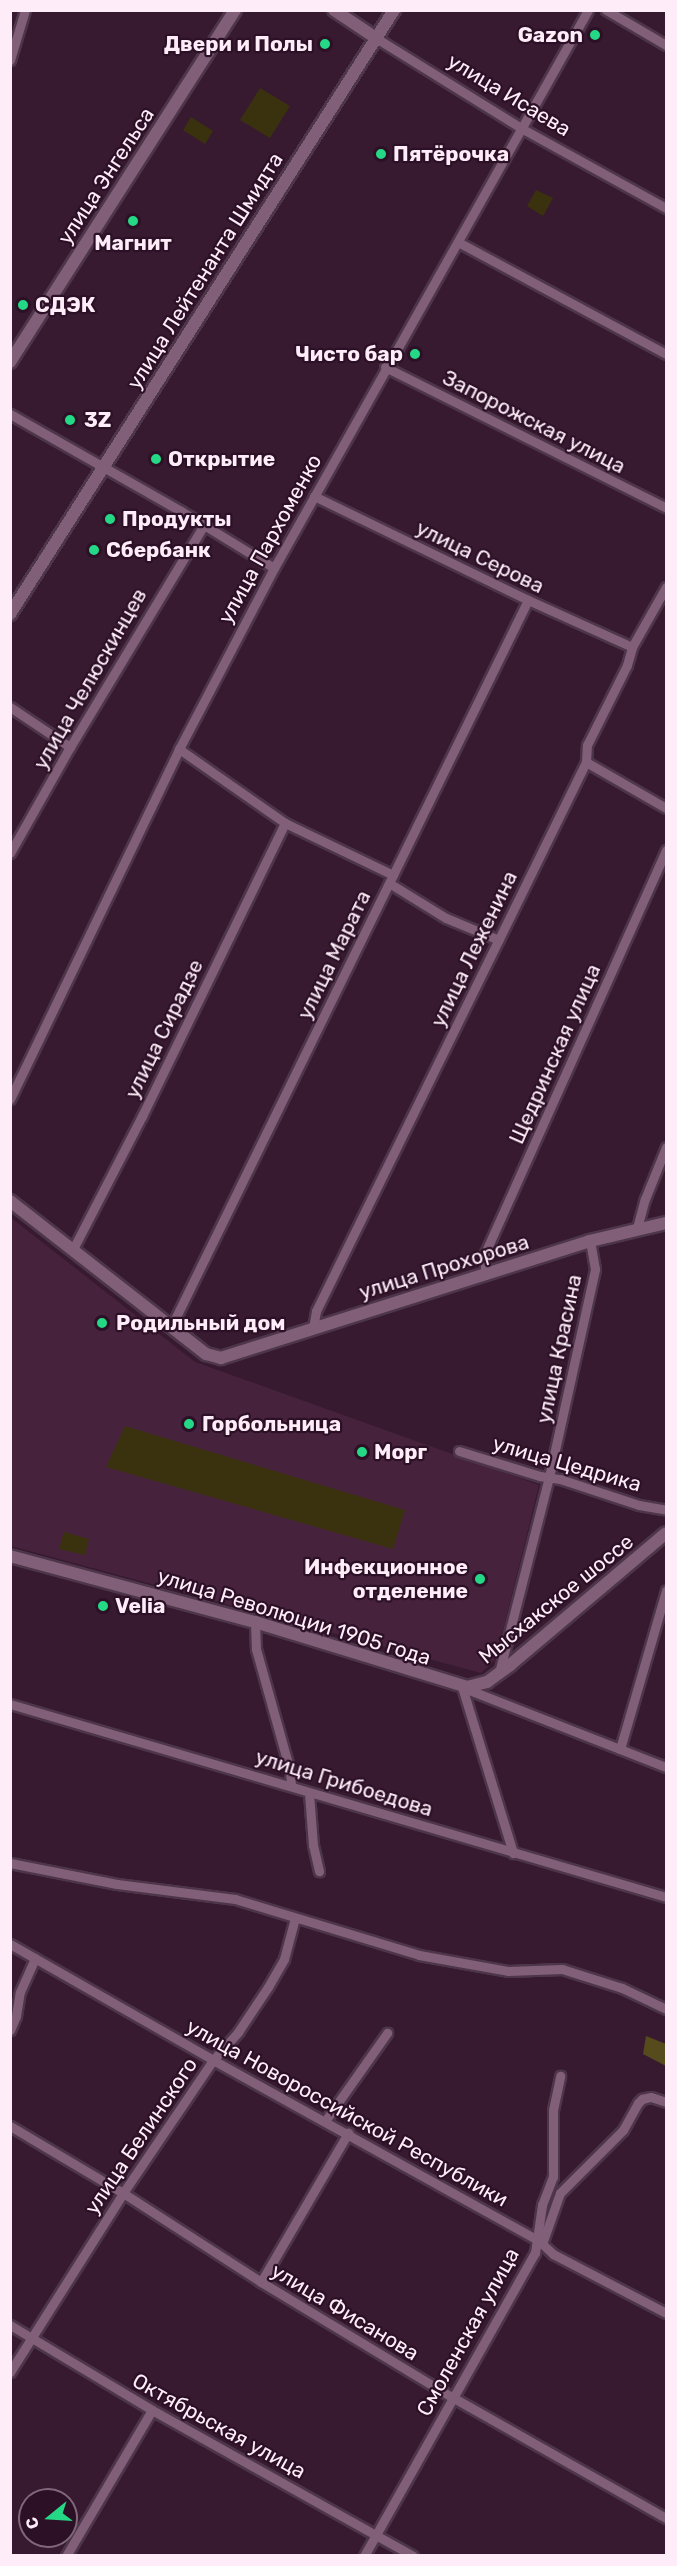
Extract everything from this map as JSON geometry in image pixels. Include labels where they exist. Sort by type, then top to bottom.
[{"type":"street","points":[[10,60],[25,10]]},
{"type":"street","name":"улица Энгельса","points":[[10,362],[235,10]]},
{"type":"street","name":"улица Исаева","points":[[334,10],[521,128],[666,208]]},
{"type":"street","name":"улица Лейтенанта Шмидта","points":[[10,614],[394,10]]},
{"type":"street","name":"улица Пархоменко","points":[[10,1099],[179,749],[274,568],[588,10]]},
{"type":"street","points":[[606,10],[666,45]]},
{"type":"street","points":[[458,242],[666,354]]},
{"type":"street","name":"Запорожская улица","points":[[385,368],[666,508]]},
{"type":"street","points":[[10,414],[204,525],[274,568]]},
{"type":"street","name":"улица Серова","points":[[314,496],[528,600],[632,647]]},
{"type":"street","name":"улица Челюскинцев","points":[[10,853],[70,747],[204,525]]},
{"type":"street","name":"улица Леженина","points":[[313,1328],[316,1311],[586,762],[587,745],[627,665],[632,647],[666,587]]},
{"type":"street","name":"улица Марата","points":[[172,1325],[528,600]]},
{"type":"street","points":[[10,707],[70,747]]},
{"type":"street","points":[[179,749],[285,823],[391,879],[446,918],[499,940]]},
{"type":"street","points":[[586,762],[666,808]]},
{"type":"street","name":"улица Сирадзе","points":[[73,1249],[142,1116],[285,823]]},
{"type":"street","name":"Щедринская улица","points":[[485,1275],[485,1253],[666,850]]},
{"type":"street","points":[[638,1228],[645,1199],[666,1147]]},
{"type":"street","points":[[10,1202],[172,1325]]},
{"type":"street","name":"улица Прохорова","points":[[172,1325],[206,1353],[220,1358],[236,1355],[313,1328],[590,1241],[666,1223]]},
{"type":"street","name":"улица Красина","points":[[499,1673],[549,1477],[595,1269],[590,1241]]},
{"type":"street","name":"улица Цедрика","points":[[459,1451],[639,1505],[666,1510]]},
{"type":"street","name":"Мысхакское шоссе","points":[[464,1687],[481,1684],[499,1673],[666,1533]]},
{"type":"street","name":"улица Революции 1905 года","points":[[10,1556],[255,1622],[464,1687],[666,1767]]},
{"type":"street","points":[[620,1749],[666,1591]]},
{"type":"street","points":[[255,1622],[256,1649],[290,1771],[291,1786]]},
{"type":"street","points":[[464,1687],[513,1853]]},
{"type":"street","points":[[470,1712],[475,1700],[483,1696],[491,1698]]},
{"type":"street","name":"улица Грибоедова","points":[[10,1704],[666,1897]]},
{"type":"street","points":[[309,1793],[313,1845],[319,1871]]},
{"type":"street","points":[[10,1863],[117,1884],[235,1899],[419,1955],[508,1971],[562,1969],[622,1988],[666,2009]]},
{"type":"street","name":"улица Белинского","points":[[10,2372],[123,2193],[213,2060],[238,2032],[279,1968],[284,1959],[295,1918]]},
{"type":"street","name":"улица Новороссийской Республики","points":[[10,1944],[540,2242],[553,2254],[666,2313]]},
{"type":"street","points":[[10,2030],[16,2016],[20,1992],[35,1958]]},
{"type":"street","points":[[325,2121],[387,2033]]},
{"type":"street","name":"Смоленская улица","points":[[540,2242],[542,2205],[553,2177],[553,2110],[560,2076]]},
{"type":"street","name":"Смоленская улица","points":[[364,2556],[535,2253],[560,2193],[623,2130],[642,2099],[651,2097],[666,2102]]},
{"type":"street","name":"улица Фисанова","points":[[10,2126],[123,2193],[261,2282],[452,2397],[666,2518]]},
{"type":"street","points":[[261,2282],[348,2133]]},
{"type":"street","name":"Октябрьская улица","points":[[10,2325],[152,2410],[412,2556]]},
{"type":"street","points":[[66,2556],[152,2410]]},
{"type":"shaded area","points":[[260,88],[290,106],[270,138],[240,120]]},
{"type":"shaded area","points":[[191,117],[213,131],[205,144],[183,130]]},
{"type":"shaded area","points":[[536,190],[553,198],[543,216],[527,206]]},
{"type":"shaded area","name":"Горбольница","points":[[10,1217],[195,1362],[539,1485],[496,1659],[481,1673],[11,1546]]},
{"type":"shaded area","points":[[125,1426],[405,1510],[393,1549],[106,1467]]},
{"type":"shaded area","points":[[64,1532],[89,1539],[85,1555],[59,1549]]},
{"type":"shaded area","points":[[646,2036],[666,2044],[666,2066],[643,2054]]},
{"type":"place","name":"Gazon","points":[[595,35]]},
{"type":"place","name":"Двери и Полы","points":[[325,44]]},
{"type":"place","name":"Пятёрочка","points":[[381,154]]},
{"type":"place","name":"Магнит","points":[[133,221]]},
{"type":"place","name":"СДЭК","points":[[23,305]]},
{"type":"place","name":"Чисто бар","points":[[415,354]]},
{"type":"place","name":"3Z","points":[[70,420]]},
{"type":"place","name":"Открытие","points":[[156,459]]},
{"type":"place","name":"Продукты","points":[[110,519]]},
{"type":"place","name":"Сбербанк","points":[[94,550]]},
{"type":"place","name":"Родильный дом","points":[[102,1323]]},
{"type":"place","name":"Горбольница","points":[[189,1424]]},
{"type":"place","name":"Морг","points":[[362,1452]]},
{"type":"place","name":"Инфекционное отделение","points":[[480,1579]]},
{"type":"place","name":"Velia","points":[[103,1606]]}]
